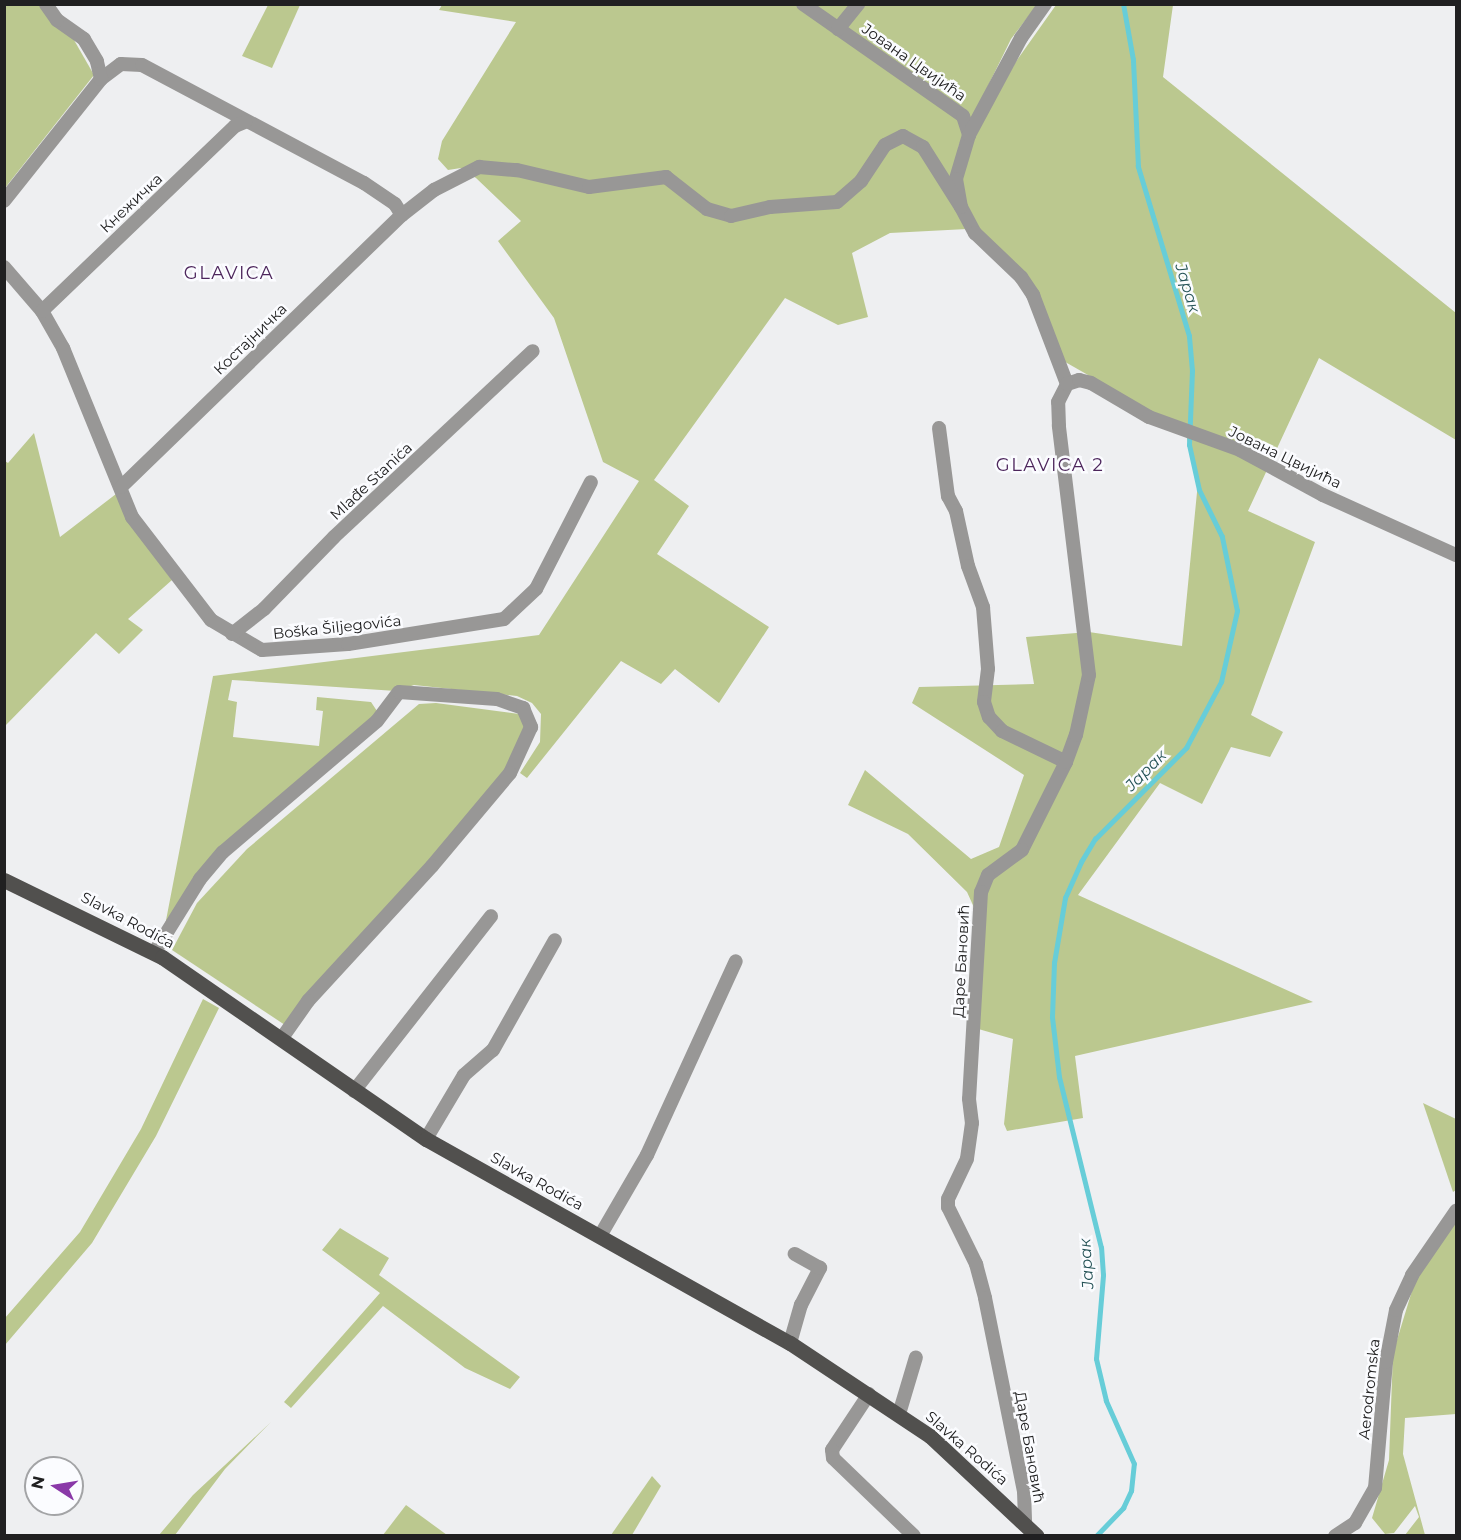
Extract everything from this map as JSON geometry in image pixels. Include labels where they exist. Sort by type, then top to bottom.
[{"type":"main road","name":"Slavka Rodića","points":[[4,880],[154,952],[426,1139],[790,1343],[930,1436],[1031,1530]]},
{"type":"street","points":[[46,4],[57,20],[84,39],[97,61],[101,79]]},
{"type":"street","name":"Јована Цвијића","points":[[803,4],[963,116],[969,135]]},
{"type":"street","points":[[838,29],[858,4]]},
{"type":"street","points":[[1046,4],[1021,38],[969,135],[956,179],[961,207],[975,233],[1021,277],[1033,296],[1067,384]]},
{"type":"street","points":[[4,201],[101,79],[122,64],[135,62],[233,112],[245,122],[255,123],[354,178],[394,204],[402,216]]},
{"type":"street","name":"Кнежичка","points":[[42,311],[235,126],[245,122]]},
{"type":"street","name":"Костајничка","points":[[121,487],[402,216],[434,190],[479,167],[517,170],[589,187],[666,177],[707,209],[731,216],[770,207],[837,202],[861,181],[885,145],[903,136],[923,147],[961,207]]},
{"type":"street","name":"Boška Šiljegovića","points":[[4,267],[42,311],[81,388],[132,517],[160,557],[211,620],[231,634],[262,650],[288,651],[466,628],[504,620],[536,589],[591,482]]},
{"type":"street","name":"Mlađe Stanića","points":[[231,634],[264,609],[334,537],[533,351]]},
{"type":"street","name":"Јована Цвијића","points":[[1067,384],[1079,380],[1090,384],[1149,417],[1240,450],[1323,495],[1456,555]]},
{"type":"street","name":"Даре Бановић","points":[[1031,1530],[985,1298],[976,1264],[948,1207],[948,1198],[967,1159],[972,1123],[969,1099],[981,892],[988,875],[1022,850],[1066,762],[1076,735],[1089,675],[1058,411],[1060,394],[1067,384]]},
{"type":"street","points":[[939,428],[948,496],[956,511],[968,567],[983,607],[988,669],[984,702],[989,717],[1002,731],[1066,762]]},
{"type":"street","points":[[154,952],[200,879],[223,852],[377,721],[399,692],[497,699],[524,708],[531,727],[510,772],[421,878],[308,1001],[282,1038]]},
{"type":"street","points":[[354,1091],[491,916]]},
{"type":"street","points":[[426,1139],[464,1075],[493,1050],[555,940]]},
{"type":"street","points":[[600,1236],[647,1155],[736,961]]},
{"type":"street","name":"Aerodromska","points":[[1335,1536],[1355,1523],[1375,1488],[1386,1362],[1396,1310],[1412,1275],[1456,1211]]},
{"type":"street","points":[[790,1343],[801,1305],[820,1268],[795,1254]]},
{"type":"street","points":[[898,1414],[915,1357]]},
{"type":"street","points":[[869,1394],[832,1450],[833,1458],[914,1536]]},
{"type":"green space","points":[[5,5],[54,5],[94,75],[5,188]]},
{"type":"green space","points":[[268,5],[300,5],[272,68],[242,56]]},
{"type":"green space","points":[[442,5],[1037,5],[1011,39],[959,145],[952,184],[967,229],[890,233],[852,253],[868,317],[838,325],[785,298],[654,480],[689,506],[657,554],[769,627],[719,703],[675,669],[661,684],[621,661],[527,778],[520,773],[540,742],[541,714],[532,703],[517,696],[414,685],[396,691],[232,680],[228,700],[237,702],[233,737],[319,746],[323,711],[316,710],[317,697],[371,702],[377,711],[375,718],[218,852],[163,936],[213,676],[539,635],[639,481],[603,462],[554,318],[498,241],[521,221],[476,178],[461,168],[448,170],[438,159],[442,141],[516,22],[439,10]]},
{"type":"green space","points":[[1056,5],[1173,5],[1163,77],[1456,313],[1456,440],[1319,358],[1248,511],[1315,542],[1251,715],[1283,732],[1270,757],[1231,747],[1202,804],[1160,783],[1078,895],[1313,1002],[1075,1056],[1083,1118],[1007,1131],[1004,1124],[1013,1039],[975,1028],[977,914],[967,892],[908,834],[848,805],[865,770],[971,859],[999,847],[1024,775],[912,703],[919,687],[1034,684],[1026,637],[1089,632],[1182,646],[1198,482],[1183,423],[1158,415],[1060,359],[1043,307],[979,231],[960,190],[967,150],[1015,63]]},
{"type":"green space","points":[[34,433],[60,537],[116,494],[131,524],[172,580],[128,619],[143,630],[119,654],[96,633],[5,726],[5,461],[8,463]]},
{"type":"green space","points":[[436,703],[519,714],[528,726],[526,745],[288,1027],[172,950],[197,903],[247,849],[419,704]]},
{"type":"green space","points":[[203,999],[219,1008],[156,1136],[92,1243],[5,1345],[5,1318],[80,1232],[141,1129]]},
{"type":"green space","points":[[1423,1103],[1456,1119],[1456,1190],[1453,1192]]},
{"type":"green space","points":[[1456,1221],[1456,1414],[1405,1418],[1403,1454],[1425,1535],[1405,1535],[1419,1517],[1415,1506],[1394,1533],[1385,1534],[1372,1518],[1389,1460],[1393,1353],[1415,1281]]},
{"type":"green space","points":[[340,1228],[389,1258],[379,1275],[520,1377],[510,1389],[465,1368],[383,1306],[291,1408],[284,1402],[380,1293],[322,1250]]},
{"type":"green space","points":[[271,1422],[225,1469],[175,1535],[159,1535],[193,1495]]},
{"type":"green space","points":[[652,1476],[661,1486],[632,1535],[611,1535]]},
{"type":"green space","points":[[406,1505],[447,1535],[383,1535]]},
{"type":"waterway","name":"Јарак","points":[[1096,1536],[1123,1508],[1131,1491],[1134,1464],[1106,1401],[1096,1359],[1103,1275],[1101,1248],[1059,1077],[1052,1017],[1054,963],[1065,898],[1081,862],[1095,839],[1186,748],[1221,682],[1237,611],[1222,537],[1199,490],[1189,445],[1192,371],[1189,336],[1138,167],[1133,60],[1123,4]]},
{"type":"district","name":"GLAVICA","points":[[229,273]]},
{"type":"district","name":"GLAVICA 2","points":[[1050,465]]}]
